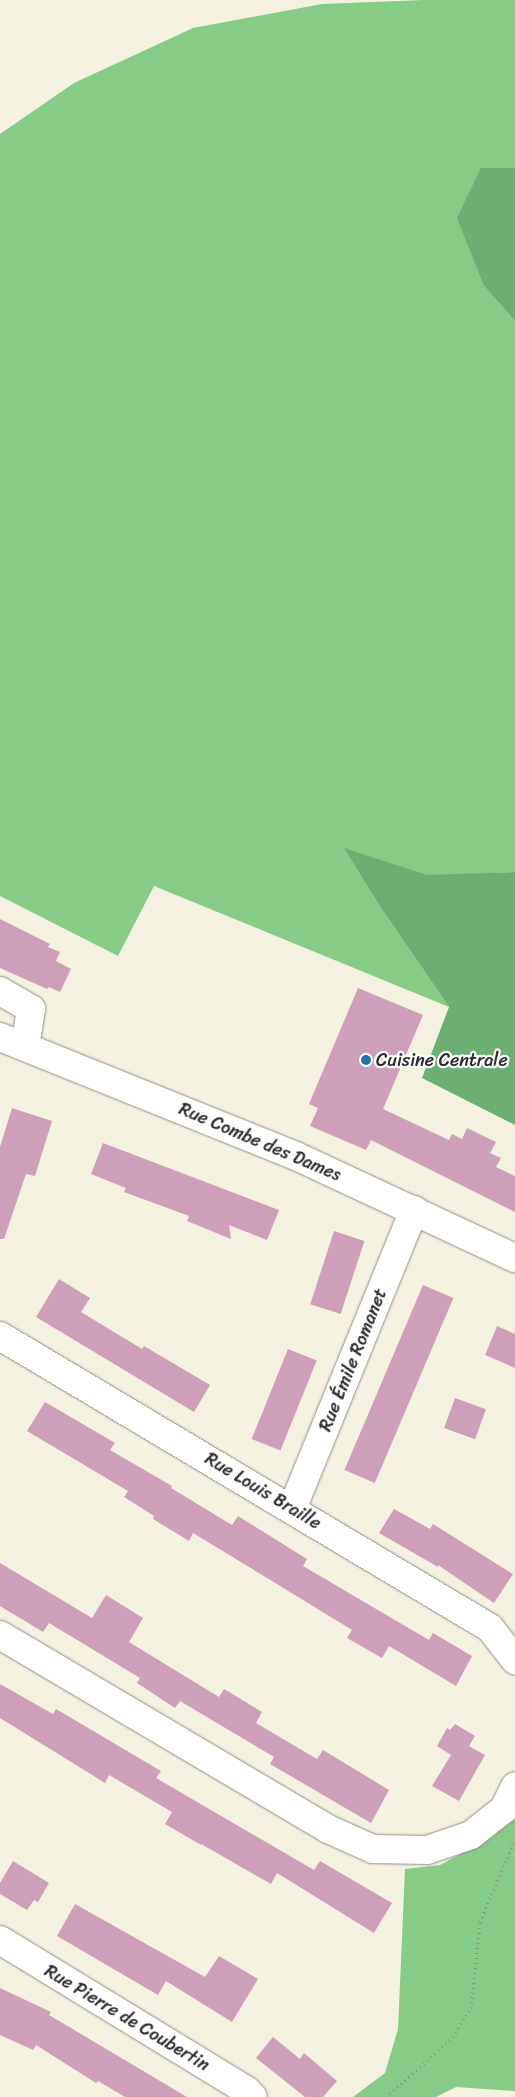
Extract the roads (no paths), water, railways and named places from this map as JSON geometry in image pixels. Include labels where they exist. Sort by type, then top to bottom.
[{"type":"street","points":[[0,991],[31,1009],[25,1047]]},
{"type":"street","name":"Rue Combe des Dames","points":[[0,1037],[296,1156],[515,1258]]},
{"type":"street","name":"Rue Émile Romanet","points":[[292,1509],[414,1210]]},
{"type":"street","name":"Rue Louis Braille","points":[[0,1336],[490,1628],[515,1660]]},
{"type":"street","points":[[0,1635],[328,1829],[373,1848],[427,1850],[471,1835],[504,1809],[515,1786]]},
{"type":"street","name":"Rue Pierre de Coubertin","points":[[0,1940],[247,2091],[253,2097]]},
{"type":"place","name":"Cuisine Centrale","points":[[366,1060]]}]
